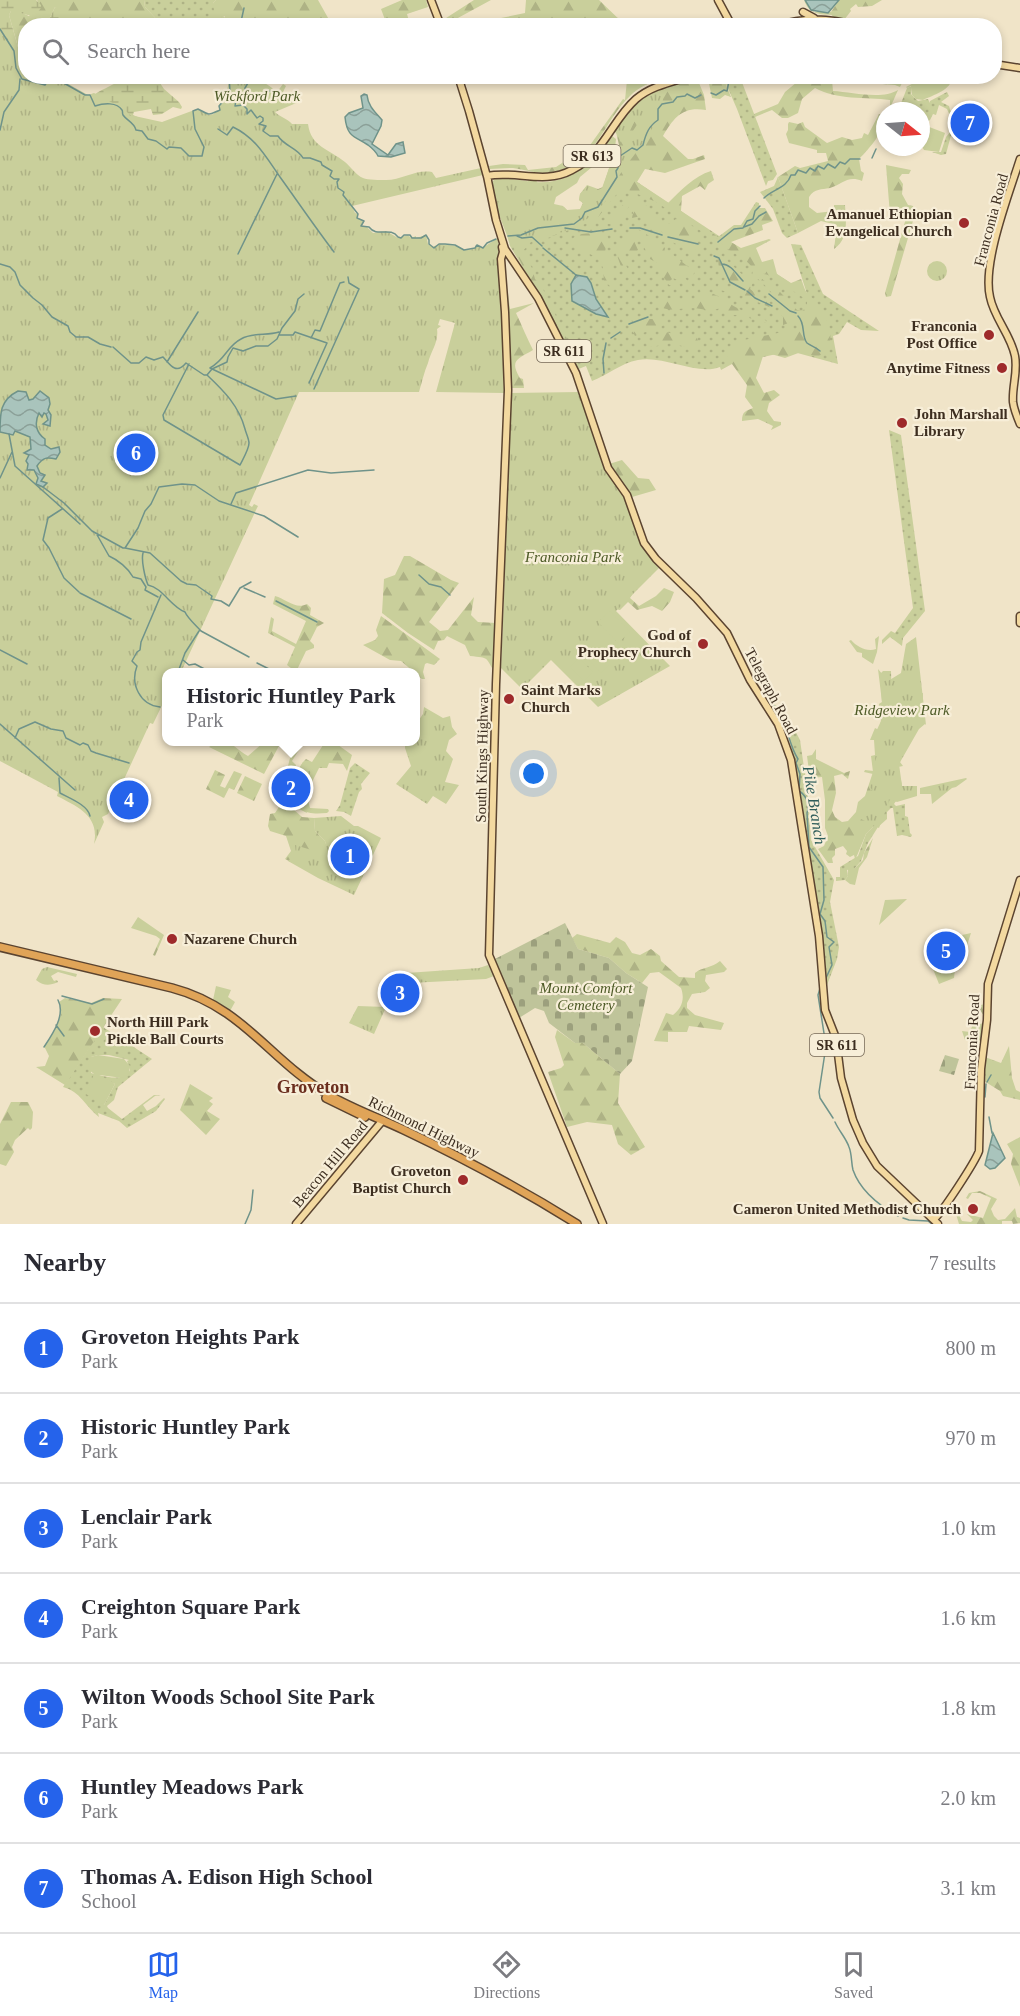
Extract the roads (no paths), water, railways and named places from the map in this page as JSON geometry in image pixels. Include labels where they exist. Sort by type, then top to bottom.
[{"type":"highway","name":"Richmond Highway","points":[[0,950],[159,985],[200,997],[238,1020],[300,1076],[330,1095],[524,1197],[569,1224]]},
{"type":"highway","name":"Richmond Highway","points":[[0,950],[171,992],[202,1003],[236,1023],[287,1070],[338,1105],[382,1122],[530,1195],[577,1224]]},
{"type":"highway","points":[[297,1066],[300,1076]]},
{"type":"main road","points":[[431,0],[438,18]]},
{"type":"main road","points":[[716,0],[724,18]]},
{"type":"main road","points":[[716,0],[727,18]]},
{"type":"main road","points":[[803,12],[814,18]]},
{"type":"main road","points":[[1002,67],[1020,70]]},
{"type":"main road","name":"Telegraph Road","points":[[461,84],[506,251]]},
{"type":"main road","name":"SR 613","points":[[486,175],[507,171],[544,176],[569,170],[592,153],[632,98],[644,89],[657,84]]},
{"type":"main road","name":"SR 613","points":[[486,175],[510,173],[543,178],[562,175],[578,167],[591,158],[628,107],[640,96],[665,84]]},
{"type":"main road","points":[[610,132],[621,111]]},
{"type":"main road","name":"Franconia Road","points":[[1020,159],[991,256],[988,282],[993,307],[1015,355],[1013,401],[1020,424]]},
{"type":"main road","name":"Telegraph Road","points":[[486,175],[500,237],[506,251],[538,298],[576,373],[608,468],[627,495],[644,543],[653,556],[726,631],[750,680],[776,719],[785,739],[792,766],[819,936],[825,1010],[836,1038],[842,1082],[853,1120],[862,1143],[877,1166],[943,1224]]},
{"type":"main road","points":[[494,175],[491,178],[491,185],[506,251]]},
{"type":"main road","name":"South Kings Highway","points":[[506,251],[502,265],[508,390],[496,684],[489,952],[491,962],[603,1224]]},
{"type":"main road","points":[[1020,616],[1020,623]]},
{"type":"main road","name":"Franconia Road","points":[[935,1218],[974,1163],[979,1151],[981,1069],[987,1020],[988,984],[1020,880]]},
{"type":"main road","name":"Beacon Hill Road","points":[[296,1224],[382,1122]]},
{"type":"main road","points":[[941,1209],[940,1218],[943,1224]]},
{"type":"water","points":[[805,0],[839,0],[828,13],[811,10]]},
{"type":"water","points":[[367,95],[370,106],[382,120],[372,144],[388,155],[396,144],[403,142],[405,153],[391,157],[378,156],[369,146],[349,132],[345,117],[363,108],[361,96]]},
{"type":"water","points":[[576,275],[587,277],[596,299],[608,317],[596,314],[572,301],[571,284]]},
{"type":"water","points":[[18,391],[26,392],[29,400],[40,391],[49,398],[50,426],[43,424],[48,420],[46,414],[44,413],[42,417],[39,413],[37,428],[45,439],[45,445],[51,449],[59,447],[60,452],[56,459],[45,458],[37,466],[40,473],[45,475],[41,481],[47,483],[43,487],[36,484],[38,478],[34,470],[27,470],[26,461],[29,455],[24,453],[31,449],[30,437],[15,431],[13,435],[0,432],[4,403]]},
{"type":"water","points":[[993,1133],[1005,1158],[995,1168],[990,1169],[985,1165]]},
{"type":"waterway","points":[[242,18],[244,8]]},
{"type":"waterway","points":[[0,29],[14,51],[18,72]]},
{"type":"waterway","points":[[0,130],[4,112],[19,90],[20,84]]},
{"type":"waterway","points":[[41,84],[46,84]]},
{"type":"waterway","points":[[66,84],[85,95],[90,95],[95,106],[114,104],[120,107],[123,115],[136,130],[142,131],[148,139],[156,141],[167,149],[169,147],[181,148],[189,156],[202,156],[204,147],[195,129],[193,111],[198,109],[211,114],[220,110],[219,106],[226,98],[230,101],[236,100],[235,106],[243,105],[247,109],[247,114],[251,110],[257,118],[260,116],[263,118],[259,124],[266,126],[263,131],[270,136],[278,136],[303,158],[321,162],[332,171],[330,176],[339,179],[338,188],[344,192],[343,195],[358,214],[357,218],[364,221],[361,226],[369,227],[376,232],[391,232],[401,238],[404,235],[410,235],[412,238],[421,238],[426,235],[429,244],[434,248],[439,244],[455,245],[464,250],[475,248],[477,245],[483,248],[487,243],[496,239]]},
{"type":"waterway","points":[[227,98],[230,92],[230,84]]},
{"type":"waterway","points":[[245,97],[247,84]]},
{"type":"waterway","points":[[711,93],[716,95],[724,90],[727,91],[728,84]]},
{"type":"waterway","points":[[236,100],[270,91]]},
{"type":"waterway","points":[[508,236],[521,235],[538,228],[574,224],[582,218],[585,212],[598,207],[617,177],[616,171],[620,156],[632,148],[637,150],[643,145],[648,130],[658,120],[658,109],[662,104],[673,102],[677,97],[687,94],[695,98],[701,95]]},
{"type":"waterway","points":[[218,129],[227,135],[233,127],[254,142],[334,252]]},
{"type":"waterway","points":[[872,158],[876,149]]},
{"type":"waterway","points":[[764,198],[783,186],[798,170],[806,173],[810,168],[815,171],[818,166],[824,169],[828,164],[835,168],[840,162],[845,164],[850,159],[860,159]]},
{"type":"waterway","points":[[238,254],[277,174]]},
{"type":"waterway","points":[[718,242],[734,229],[743,228],[747,221],[753,219],[755,211],[760,206]]},
{"type":"waterway","points":[[744,227],[752,224],[766,212]]},
{"type":"waterway","points":[[565,228],[591,232],[612,229]]},
{"type":"waterway","points":[[630,228],[640,228],[662,235]]},
{"type":"waterway","points":[[517,236],[532,237],[542,246]]},
{"type":"waterway","points":[[668,237],[698,244]]},
{"type":"waterway","points":[[543,248],[576,275]]},
{"type":"waterway","points":[[714,256],[719,258],[730,282],[745,290]]},
{"type":"waterway","points":[[0,264],[10,267],[15,272],[20,285],[52,317],[68,326],[70,332],[76,337],[88,337],[111,347]]},
{"type":"waterway","points":[[722,264],[731,268],[743,281]]},
{"type":"waterway","points":[[314,389],[359,289],[349,283],[348,277]]},
{"type":"waterway","points":[[311,338],[315,330],[320,331],[340,283],[344,282]]},
{"type":"waterway","points":[[747,291],[755,298],[772,306]]},
{"type":"waterway","points":[[113,347],[131,363],[139,363],[146,357],[154,360],[163,357],[173,368],[182,367],[186,363],[207,375],[212,369],[227,362],[233,348],[243,351],[256,346],[268,346],[277,339],[295,311],[298,299],[304,294]]},
{"type":"waterway","points":[[769,294],[790,311],[796,313]]},
{"type":"waterway","points":[[167,362],[198,312]]},
{"type":"waterway","points":[[798,316],[807,343],[820,351]]},
{"type":"waterway","points":[[629,324],[648,317]]},
{"type":"waterway","points":[[210,368],[241,339],[279,332]]},
{"type":"waterway","points":[[279,335],[293,335],[295,332],[327,343],[309,383]]},
{"type":"waterway","points":[[611,338],[620,332]]},
{"type":"waterway","points":[[604,373],[603,359],[606,343]]},
{"type":"waterway","points":[[189,364],[163,415],[164,420],[240,465],[249,443],[242,421],[230,399],[207,375]]},
{"type":"waterway","points":[[210,368],[276,399],[296,396]]},
{"type":"waterway","points":[[9,434],[15,466],[80,524]]},
{"type":"waterway","points":[[0,478],[12,452]]},
{"type":"waterway","points":[[231,504],[236,493],[308,470],[331,473],[374,470]]},
{"type":"waterway","points":[[43,487],[64,503],[92,531],[123,548],[138,528],[159,487],[182,484],[195,485],[219,501],[264,516],[298,537]]},
{"type":"waterway","points":[[62,509],[48,518],[43,540],[64,578],[79,592]]},
{"type":"waterway","points":[[96,533],[109,556],[128,570],[133,577],[141,579],[146,587],[145,590],[158,597]]},
{"type":"waterway","points":[[125,548],[150,553],[181,581],[196,585],[212,596],[211,599],[229,606],[240,588],[251,582]]},
{"type":"waterway","points":[[143,553],[148,585],[158,590],[185,612],[201,631],[249,657]]},
{"type":"waterway","points":[[419,575],[429,584],[441,587],[450,595]]},
{"type":"waterway","points":[[244,588],[265,597]]},
{"type":"waterway","points":[[80,593],[131,619]]},
{"type":"waterway","points":[[160,707],[147,702],[138,692],[135,680],[137,666],[132,661],[140,650],[141,642],[161,595]]},
{"type":"waterway","points":[[276,601],[317,622]]},
{"type":"waterway","points":[[179,668],[185,653],[199,631]]},
{"type":"waterway","points":[[0,650],[27,664]]},
{"type":"waterway","points":[[183,660],[189,665],[195,664],[202,668]]},
{"type":"waterway","points":[[257,663],[267,668]]},
{"type":"waterway","name":"Pike Branch","points":[[768,701],[775,706],[783,720],[798,759],[796,763],[800,774],[799,791],[808,803],[809,847],[823,867],[824,900],[820,914],[825,921],[827,937],[834,942],[829,947],[832,965],[825,980]]},
{"type":"waterway","points":[[15,738],[19,729],[35,722],[63,731],[66,738],[80,745],[83,743],[88,745],[91,751],[129,763]]},
{"type":"waterway","points":[[0,724],[75,790]]},
{"type":"waterway","points":[[59,778],[60,793],[86,808],[90,816]]},
{"type":"waterway","name":"Pike Branch","points":[[821,985],[818,995],[826,1046],[819,1092],[820,1098],[833,1118]]},
{"type":"waterway","points":[[62,996],[92,1004],[104,999]]},
{"type":"waterway","points":[[44,1047],[59,1018],[58,1000]]},
{"type":"waterway","points":[[56,1025],[64,1036]]},
{"type":"waterway","points":[[987,1082],[991,1075]]},
{"type":"waterway","points":[[985,1097],[986,1084]]},
{"type":"waterway","points":[[989,1117],[992,1133]]},
{"type":"waterway","name":"Pike Branch","points":[[835,1122],[848,1144],[853,1170],[860,1184],[878,1202],[898,1216]]},
{"type":"waterway","points":[[245,1224],[251,1210],[253,1190]]},
{"type":"waterway","name":"Pike Branch","points":[[903,1218],[928,1221],[932,1224]]},
{"type":"place","name":"Thomas A. Edison High School","points":[[970,123]]},
{"type":"place","name":"Amanuel Ethiopian Evangelical Church","points":[[964,223]]},
{"type":"place","name":"Franconia Post Office","points":[[989,335]]},
{"type":"place","name":"Anytime Fitness","points":[[1002,368]]},
{"type":"place","name":"John Marshall Library","points":[[902,423]]},
{"type":"place","name":"Huntley Meadows Park","points":[[136,453]]},
{"type":"place","name":"God of Prophecy Church","points":[[703,644]]},
{"type":"place","name":"Saint Marks Church","points":[[509,699]]},
{"type":"place","name":"Historic Huntley Park","points":[[291,788]]},
{"type":"place","name":"Creighton Square Park","points":[[129,800]]},
{"type":"place","name":"Groveton Heights Park","points":[[350,856]]},
{"type":"place","name":"Nazarene Church","points":[[172,939]]},
{"type":"place","name":"Wilton Woods School Site Park","points":[[946,951]]},
{"type":"place","name":"Lenclair Park","points":[[400,993]]},
{"type":"place","name":"North Hill Park Pickle Ball Courts","points":[[95,1031]]},
{"type":"place","name":"Groveton Baptist Church","points":[[463,1180]]},
{"type":"place","name":"Cameron United Methodist Church","points":[[973,1209]]},
{"type":"district","name":"Groveton","points":[[313,1087]]},
{"type":"park label","name":"Wickford Park","points":[[257,96]]},
{"type":"park label","name":"Franconia Park","points":[[573,557]]},
{"type":"park label","name":"Ridgeview Park","points":[[902,710]]},
{"type":"park label","name":"Mount Comfort Cemetery","points":[[586,996]]}]
